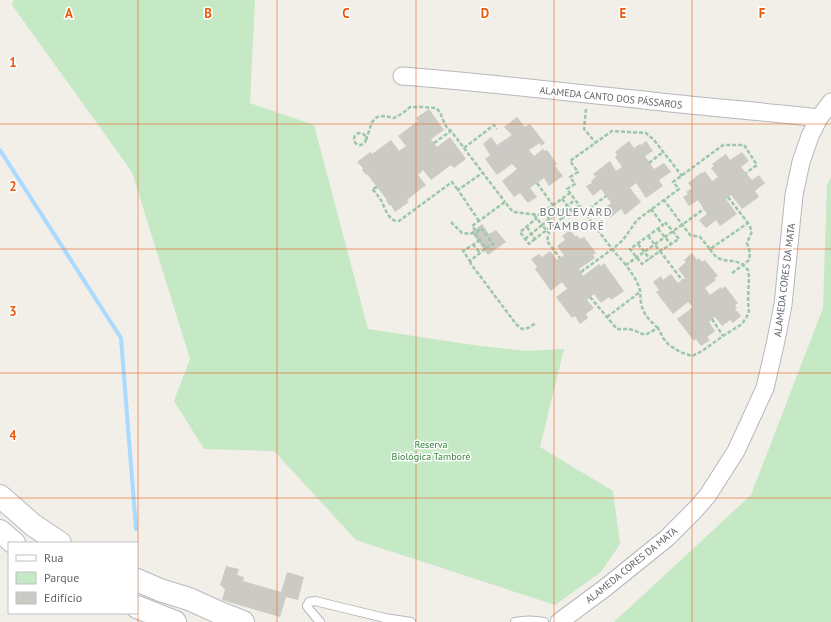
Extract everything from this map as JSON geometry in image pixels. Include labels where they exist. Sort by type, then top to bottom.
[{"type":"main road","points":[[0,496],[33,525],[58,542]]},
{"type":"main road","points":[[0,531],[13,542]]},
{"type":"main road","points":[[138,580],[160,590],[189,599],[220,614],[243,622]]},
{"type":"main road","points":[[138,607],[175,622]]},
{"type":"street","name":"ALAMEDA CANTO DOS PÁSSAROS","points":[[402,76],[462,80],[685,105],[819,118]]},
{"type":"street","name":"ALAMEDA CORES DA MATA","points":[[559,622],[606,588],[666,538],[708,495],[736,451],[765,388],[775,345],[782,305],[794,195],[801,162],[810,136],[819,118],[831,102]]},
{"type":"lane","points":[[320,622],[311,613],[308,606],[309,602],[315,601],[385,618],[411,622]]},
{"type":"lane","points":[[515,622],[529,620],[544,622]]},
{"type":"path","points":[[588,94],[584,128],[596,143]]},
{"type":"path","points":[[364,135],[361,133],[355,135],[354,142],[356,145],[359,146],[366,143],[372,122],[376,117],[384,116],[394,118],[410,107],[436,108],[440,112],[442,120],[447,128],[451,131],[513,212],[539,215]]},
{"type":"path","points":[[464,148],[494,125],[497,129]]},
{"type":"path","points":[[364,135],[370,128]]},
{"type":"path","points":[[434,143],[451,131]]},
{"type":"path","points":[[664,200],[690,235],[700,237],[710,249],[712,254],[726,261],[739,262],[748,270],[749,313],[742,324],[692,356],[680,352],[669,345],[663,338],[658,328],[650,321],[643,311],[639,287],[635,278],[567,189],[575,184],[570,177],[578,172],[570,161],[612,131],[646,134],[654,140],[682,176]]},
{"type":"path","points":[[364,135],[366,140]]},
{"type":"path","points":[[581,272],[623,240],[637,220],[679,189],[673,182],[723,145],[744,145],[757,165],[746,173]]},
{"type":"path","points":[[649,162],[663,152]]},
{"type":"path","points":[[458,190],[483,172]]},
{"type":"path","points":[[376,187],[372,189],[380,198],[386,212],[392,220],[399,221],[452,182],[479,221]]},
{"type":"path","points":[[537,183],[562,218]]},
{"type":"path","points":[[570,193],[539,215],[537,219],[520,232],[529,244],[580,205]]},
{"type":"path","points":[[585,212],[606,196]]},
{"type":"path","points":[[728,197],[748,223],[752,231],[748,242],[750,253],[749,260],[731,274]]},
{"type":"path","points":[[562,199],[572,211]]},
{"type":"path","points":[[525,239],[575,200]]},
{"type":"path","points":[[470,261],[493,244],[482,228],[477,232],[472,226],[505,202]]},
{"type":"path","points":[[626,265],[704,208]]},
{"type":"path","points":[[651,209],[663,225]]},
{"type":"path","points":[[544,212],[553,225]]},
{"type":"path","points":[[533,214],[549,233],[547,241],[560,258]]},
{"type":"path","points":[[451,222],[462,233],[470,234],[474,232],[486,248]]},
{"type":"path","points":[[666,223],[679,239],[642,264],[630,249],[663,225],[666,223]]},
{"type":"path","points":[[710,249],[748,223]]},
{"type":"path","points":[[527,227],[535,239]]},
{"type":"path","points":[[658,229],[671,244]]},
{"type":"path","points":[[648,236],[682,280]]},
{"type":"path","points":[[480,240],[463,250],[471,264],[516,324],[522,329],[536,324]]},
{"type":"path","points":[[473,244],[480,253]]},
{"type":"path","points":[[638,244],[650,259]]},
{"type":"path","points":[[607,317],[640,292]]},
{"type":"path","points":[[590,297],[617,329],[629,329],[642,334],[647,334],[658,328]]},
{"type":"path","points":[[712,320],[723,336]]},
{"type":"green space","name":"Reserva Biológica Tamboré","points":[[13,0],[255,0],[250,103],[314,125],[368,329],[480,346],[527,351],[564,349],[540,447],[613,491],[620,544],[601,572],[555,605],[356,540],[274,451],[204,449],[174,401],[190,359],[132,172],[12,5]]},
{"type":"green space","points":[[831,177],[831,622],[614,622],[751,495],[823,308],[827,185]]},
{"type":"building","points":[[429,109],[444,130],[431,139],[437,147],[450,137],[466,159],[454,168],[451,165],[431,180],[423,170],[418,175],[426,185],[407,200],[409,202],[395,212],[357,162],[370,152],[372,154],[391,140],[399,151],[406,146],[398,136],[418,121],[416,118]]},
{"type":"building","points":[[517,117],[525,127],[530,124],[545,143],[541,146],[540,143],[529,150],[534,156],[543,149],[545,151],[547,150],[557,164],[555,166],[563,176],[549,186],[544,178],[530,188],[537,197],[528,203],[520,193],[514,197],[502,181],[517,169],[512,164],[497,175],[485,159],[490,155],[483,144],[491,137],[497,145],[512,135],[504,127]]},
{"type":"building","points":[[629,141],[634,148],[646,141],[653,151],[645,156],[654,169],[664,163],[671,172],[659,180],[663,186],[646,198],[636,183],[630,188],[641,202],[625,215],[621,209],[610,218],[603,209],[611,203],[601,189],[593,196],[586,186],[592,183],[591,181],[596,177],[593,174],[610,161],[616,171],[622,167],[615,157],[617,155],[615,152]]},
{"type":"building","points":[[742,152],[749,161],[741,167],[752,180],[759,175],[765,183],[755,191],[759,197],[742,209],[731,195],[726,199],[737,214],[720,226],[716,220],[706,228],[699,220],[707,214],[698,200],[689,206],[683,197],[688,194],[686,192],[692,188],[688,183],[705,171],[712,181],[718,177],[711,168],[714,166],[712,164],[726,154],[730,160]]},
{"type":"building","points":[[482,224],[489,234],[496,230],[506,242],[488,255],[471,232]]},
{"type":"building","points":[[570,230],[580,239],[584,237],[596,253],[593,255],[595,258],[579,269],[583,276],[599,264],[601,266],[604,263],[624,291],[611,300],[609,297],[601,303],[594,294],[587,300],[594,308],[586,314],[588,318],[580,324],[575,316],[572,318],[556,297],[567,289],[562,282],[551,291],[535,269],[537,267],[531,259],[539,254],[542,257],[550,251],[557,260],[564,255],[557,246],[565,240],[562,236]]},
{"type":"building","points":[[692,253],[697,260],[699,258],[702,262],[705,260],[718,276],[714,278],[716,280],[705,288],[710,295],[721,287],[722,289],[725,286],[738,303],[735,305],[737,308],[735,309],[741,316],[733,323],[730,320],[722,326],[715,317],[712,319],[709,322],[715,331],[707,337],[710,340],[701,346],[696,339],[694,341],[677,319],[693,307],[688,302],[673,314],[656,292],[659,290],[653,282],[661,276],[663,280],[671,274],[678,283],[685,278],[678,269],[686,262],[684,260]]},
{"type":"building","points":[[226,566],[239,569],[237,575],[244,577],[243,581],[281,592],[287,572],[304,577],[298,600],[286,597],[280,617],[222,600],[225,589],[220,585]]},
{"type":"waterway","points":[[0,150],[121,338],[136,529]]},
{"type":"district","name":"BOULEVARD TAMBORÉ","points":[[576,219]]}]
